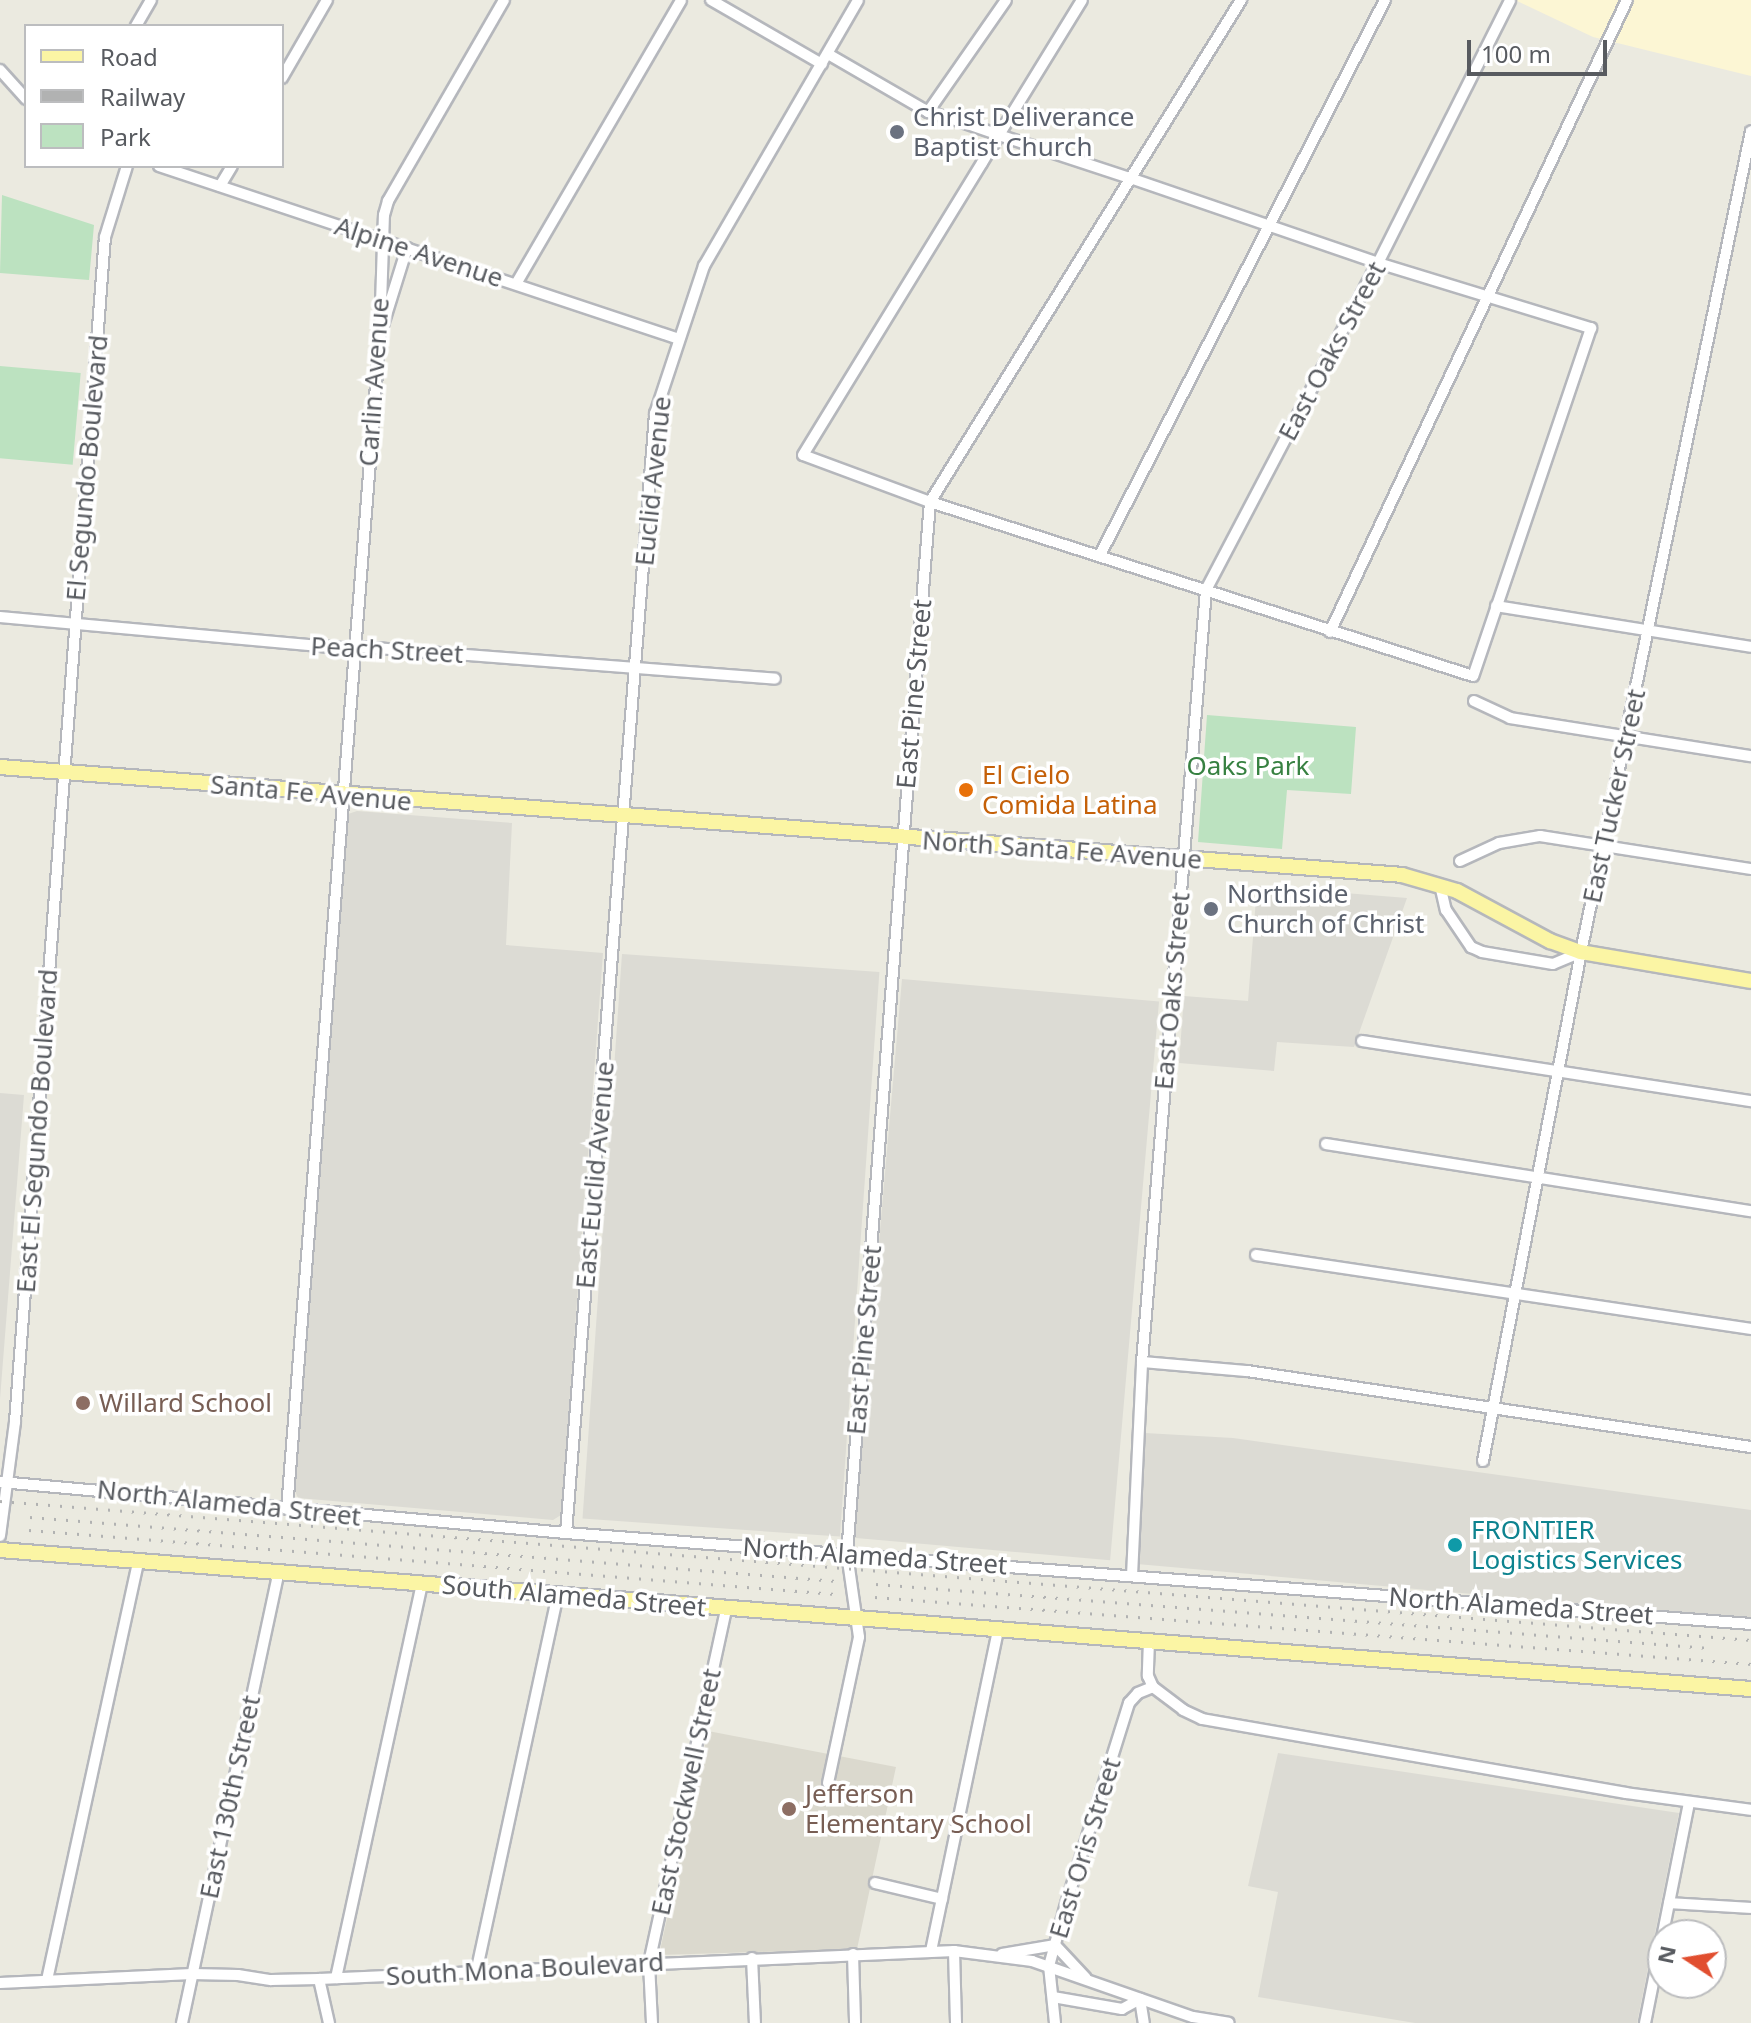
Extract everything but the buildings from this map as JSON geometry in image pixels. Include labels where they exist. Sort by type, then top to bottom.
[{"type":"main road","name":"Santa Fe Avenue","points":[[0,767],[623,817]]},
{"type":"main road","name":"North Santa Fe Avenue","points":[[623,817],[1402,875],[1440,885],[1550,941],[1581,952]]},
{"type":"main road","points":[[1581,952],[1751,981]]},
{"type":"main road","name":"South Alameda Street","points":[[0,1550],[998,1631],[1149,1640]]},
{"type":"main road","points":[[1149,1640],[1751,1689]]},
{"type":"street","points":[[137,24],[151,0]]},
{"type":"street","points":[[284,75],[327,0]]},
{"type":"street","name":"Carlin Avenue","points":[[287,1509],[380,334],[381,240],[388,201],[504,0]]},
{"type":"street","points":[[516,284],[681,0]]},
{"type":"street","points":[[711,0],[822,64]]},
{"type":"street","name":"Euclid Avenue","points":[[623,817],[655,414],[704,266],[858,0]]},
{"type":"street","points":[[928,112],[1006,0]]},
{"type":"street","points":[[828,54],[928,112],[999,135],[1130,178],[1378,263],[1591,328],[1473,676],[930,502],[803,455],[999,135],[1082,0]]},
{"type":"street","name":"East Pine Street","points":[[828,1783],[859,1637],[847,1554],[930,502],[1241,0]]},
{"type":"street","points":[[1100,555],[1385,0]]},
{"type":"street","name":"East Oaks Street","points":[[1132,1576],[1142,1362],[1206,590],[1378,263],[1510,0]]},
{"type":"street","points":[[1330,632],[1627,0]]},
{"type":"street","points":[[0,70],[24,97]]},
{"type":"street","name":"East Tucker Street","points":[[1483,1461],[1513,1292],[1581,952],[1628,737],[1751,131]]},
{"type":"street","name":"El Segundo Boulevard","points":[[62,772],[105,237],[126,168]]},
{"type":"street","name":"Alpine Avenue","points":[[165,168],[679,339]]},
{"type":"street","points":[[220,186],[231,168]]},
{"type":"street","points":[[380,334],[407,248]]},
{"type":"street","points":[[1496,606],[1751,647]]},
{"type":"street","name":"Peach Street","points":[[0,617],[342,648],[355,646],[775,679]]},
{"type":"street","points":[[1474,701],[1510,718],[1751,756]]},
{"type":"street","name":"East El Segundo Boulevard","points":[[0,1536],[62,772]]},
{"type":"street","name":"East Euclid Avenue","points":[[566,1533],[623,817]]},
{"type":"street","points":[[1460,861],[1520,838],[1540,836],[1751,869]]},
{"type":"street","points":[[1440,885],[1446,910],[1471,947],[1553,964],[1581,952]]},
{"type":"street","points":[[1362,1041],[1751,1101]]},
{"type":"street","points":[[1326,1144],[1751,1211]]},
{"type":"street","points":[[1256,1255],[1751,1329]]},
{"type":"street","points":[[1142,1362],[1247,1371],[1751,1447]]},
{"type":"street","name":"North Alameda Street","points":[[5,1483],[566,1533],[1751,1624]]},
{"type":"street","points":[[47,1980],[138,1561]]},
{"type":"street","name":"East 130th Street","points":[[182,2023],[279,1571]]},
{"type":"street","points":[[336,1978],[422,1584]]},
{"type":"street","points":[[476,1973],[558,1593]]},
{"type":"street","name":"East Stockwell Street","points":[[652,2023],[649,1963],[726,1609]]},
{"type":"street","points":[[931,1951],[998,1631]]},
{"type":"street","points":[[1149,1640],[1148,1676],[1153,1687],[1183,1710],[1223,1724],[1751,1810]]},
{"type":"street","name":"East Oris Street","points":[[1055,2023],[1049,1966],[1055,1945],[1129,1703],[1138,1693],[1153,1687]]},
{"type":"street","points":[[1645,2023],[1689,1802]]},
{"type":"street","points":[[875,1883],[942,1899]]},
{"type":"street","points":[[1669,1903],[1751,1908]]},
{"type":"street","points":[[1000,1955],[1055,1945],[1087,1979]]},
{"type":"street","points":[[954,1951],[956,2023]]},
{"type":"street","name":"South Mona Boulevard","points":[[0,1983],[192,1974],[238,1975],[271,1980],[319,1979],[954,1951],[1000,1955],[1049,1966],[1193,2017],[1229,2023]]},
{"type":"street","points":[[853,1954],[855,2023]]},
{"type":"street","points":[[752,1958],[755,2023]]},
{"type":"street","points":[[319,1979],[329,2023]]},
{"type":"street","points":[[1053,1997],[1122,2009],[1140,1999],[1144,2023]]},
{"type":"shaded area","points":[[1515,0],[1751,0],[1751,76],[1593,37]]},
{"type":"shaded area","points":[[357,811],[512,823],[506,945],[603,953],[561,1515],[553,1520],[298,1498],[295,1491],[348,814]]},
{"type":"shaded area","points":[[1257,886],[1407,898],[1354,1047],[1277,1042],[1274,1071],[1179,1063],[1184,996],[1248,1001]]},
{"type":"shaded area","points":[[622,954],[879,972],[840,1537],[583,1519]]},
{"type":"shaded area","points":[[902,979],[1159,1001],[1110,1560],[853,1538]]},
{"type":"shaded area","points":[[0,1093],[24,1095],[0,1399]]},
{"type":"shaded area","points":[[1145,1433],[1233,1438],[1751,1510],[1751,1619],[1137,1564]]},
{"type":"shaded area","name":"Jefferson Elementary School","points":[[708,1731],[896,1767],[857,1949],[659,1955]]},
{"type":"shaded area","points":[[1278,1753],[1679,1813],[1658,1919],[1647,1919],[1647,1973],[1637,2023],[1415,2023],[1258,1997],[1278,1892],[1248,1886]]},
{"type":"green space","points":[[2,195],[94,225],[89,280],[0,273]]},
{"type":"green space","points":[[0,366],[81,373],[73,465],[0,458]]},
{"type":"green space","name":"Oaks Park","points":[[1207,715],[1356,727],[1351,794],[1287,790],[1282,849],[1198,842]]},
{"type":"railway","points":[[0,1501],[1751,1640]]},
{"type":"railway","points":[[30,1517],[836,1581]]},
{"type":"railway","points":[[29,1530],[835,1594]]},
{"type":"railway","points":[[876,1584],[1710,1648]]},
{"type":"railway","points":[[875,1597],[1751,1664]]},
{"type":"place","name":"Christ Deliverance Baptist Church","points":[[897,132]]},
{"type":"place","name":"El Cielo Comida Latina","points":[[966,790]]},
{"type":"place","name":"Northside Church of Christ","points":[[1211,909]]},
{"type":"place","name":"Willard School","points":[[83,1403]]},
{"type":"place","name":"FRONTIER Logistics Services","points":[[1455,1545]]},
{"type":"place","name":"Jefferson Elementary School","points":[[789,1809]]}]
